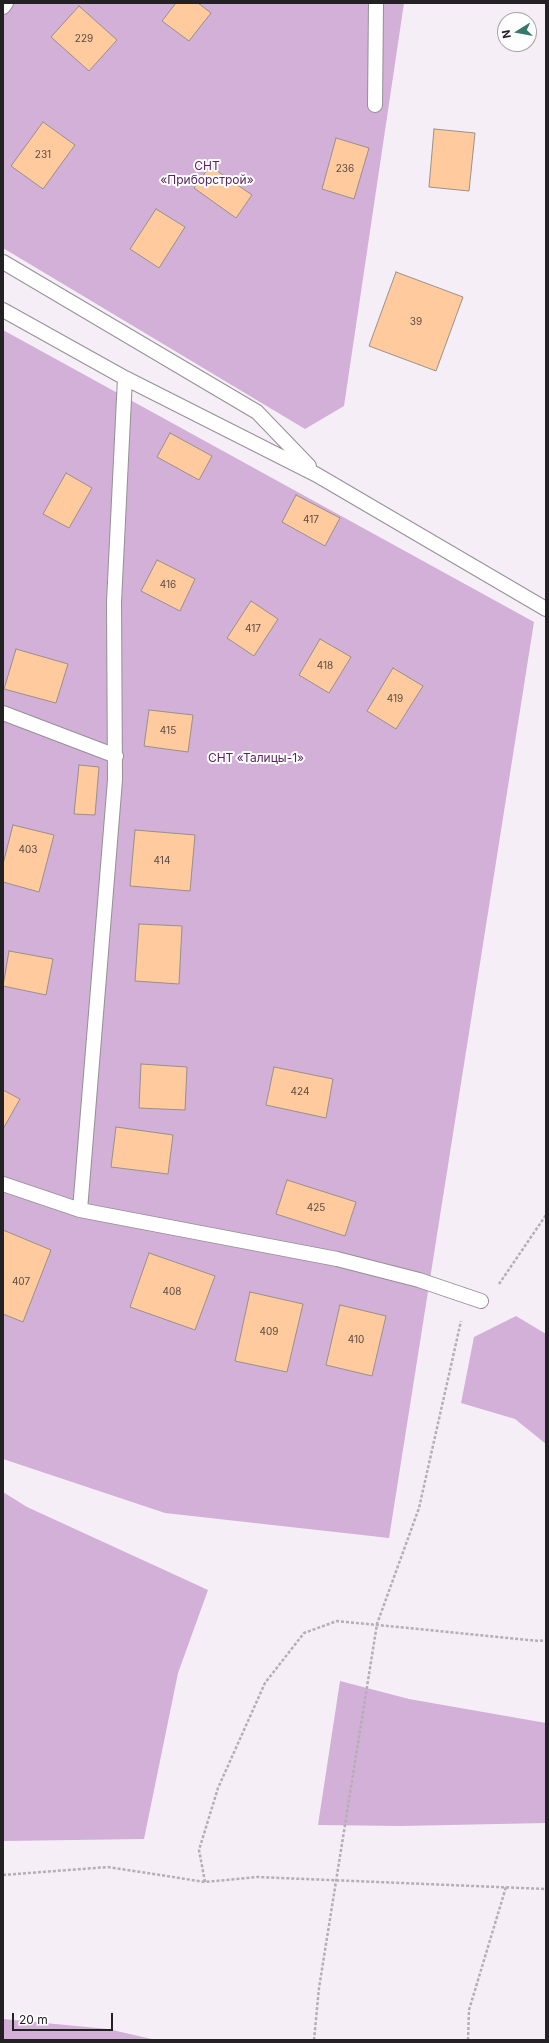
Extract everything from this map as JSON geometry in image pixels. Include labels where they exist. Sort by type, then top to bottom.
[{"type":"lane","points":[[3,7],[6,3]]},
{"type":"lane","points":[[375,105],[376,3]]},
{"type":"lane","points":[[3,262],[257,412],[318,475]]},
{"type":"lane","points":[[3,310],[125,378],[318,475],[546,609]]},
{"type":"lane","points":[[80,1210],[116,756],[114,602],[125,378]]},
{"type":"lane","points":[[3,713],[116,756]]},
{"type":"lane","points":[[3,1184],[80,1210],[336,1259],[419,1280],[481,1301]]},
{"type":"path","points":[[314,2040],[319,1988],[377,1624],[419,1508],[459,1322],[502,1281],[546,1215]]},
{"type":"path","points":[[205,1882],[199,1850],[218,1788],[265,1683],[304,1633],[337,1621],[538,1641],[546,1640]]},
{"type":"path","points":[[3,1875],[108,1867],[205,1882],[257,1877],[546,1889]]},
{"type":"path","points":[[468,2040],[469,2010],[506,1887]]},
{"type":"green space","name":"СНТ «Приборстрой»","points":[[3,3],[404,3],[344,406],[305,429],[3,248]]},
{"type":"green space","name":"СНТ «Талицы-1»","points":[[3,330],[534,622],[389,1538],[165,1513],[3,1459]]},
{"type":"green space","points":[[516,1316],[546,1334],[546,1444],[515,1419],[461,1403],[474,1337]]},
{"type":"green space","points":[[3,1492],[27,1507],[208,1590],[178,1673],[144,1839],[3,1841]]},
{"type":"green space","points":[[340,1681],[409,1699],[546,1723],[546,1823],[401,1826],[318,1825]]},
{"type":"green space","points":[[3,2019],[108,2029],[156,2040],[3,2040]]},
{"type":"building","points":[[176,3],[198,3],[211,13],[189,41],[162,21]]},
{"type":"building","points":[[79,6],[117,40],[89,71],[51,37]]},
{"type":"building","points":[[43,122],[75,145],[43,189],[11,166]]},
{"type":"building","points":[[434,129],[475,133],[469,191],[429,187]]},
{"type":"building","points":[[336,138],[369,148],[354,199],[322,189]]},
{"type":"building","points":[[210,166],[252,195],[236,218],[194,188]]},
{"type":"building","points":[[156,209],[185,227],[159,268],[130,249]]},
{"type":"building","points":[[396,272],[463,297],[436,371],[369,346]]},
{"type":"building","points":[[170,433],[212,456],[199,480],[157,457]]},
{"type":"building","points":[[66,473],[92,488],[69,528],[43,514]]},
{"type":"building","points":[[296,495],[340,518],[325,546],[282,522]]},
{"type":"building","points":[[157,560],[195,579],[180,611],[141,591]]},
{"type":"building","points":[[251,601],[278,619],[254,656],[227,638]]},
{"type":"building","points":[[320,639],[351,657],[329,693],[299,675]]},
{"type":"building","points":[[16,649],[68,664],[56,703],[4,689]]},
{"type":"building","points":[[393,668],[423,686],[396,729],[367,711]]},
{"type":"building","points":[[149,710],[193,715],[188,752],[144,746]]},
{"type":"building","points":[[79,765],[99,767],[95,815],[74,814]]},
{"type":"building","points":[[13,825],[54,835],[39,892],[3,882],[3,864]]},
{"type":"building","points":[[135,830],[195,835],[190,891],[130,886]]},
{"type":"building","points":[[139,924],[182,926],[179,984],[135,981]]},
{"type":"building","points":[[9,951],[53,959],[46,995],[3,986]]},
{"type":"building","points":[[141,1064],[187,1067],[185,1110],[139,1108]]},
{"type":"building","points":[[274,1067],[333,1079],[326,1118],[266,1105]]},
{"type":"building","points":[[3,1090],[20,1099],[3,1129]]},
{"type":"building","points":[[116,1127],[173,1135],[168,1174],[111,1167]]},
{"type":"building","points":[[287,1180],[356,1202],[345,1236],[276,1214]]},
{"type":"building","points":[[3,1230],[51,1250],[23,1322],[3,1314]]},
{"type":"building","points":[[149,1253],[215,1276],[195,1330],[130,1307]]},
{"type":"building","points":[[250,1292],[303,1304],[287,1372],[235,1361]]},
{"type":"building","points":[[340,1305],[386,1316],[372,1376],[326,1365]]}]
